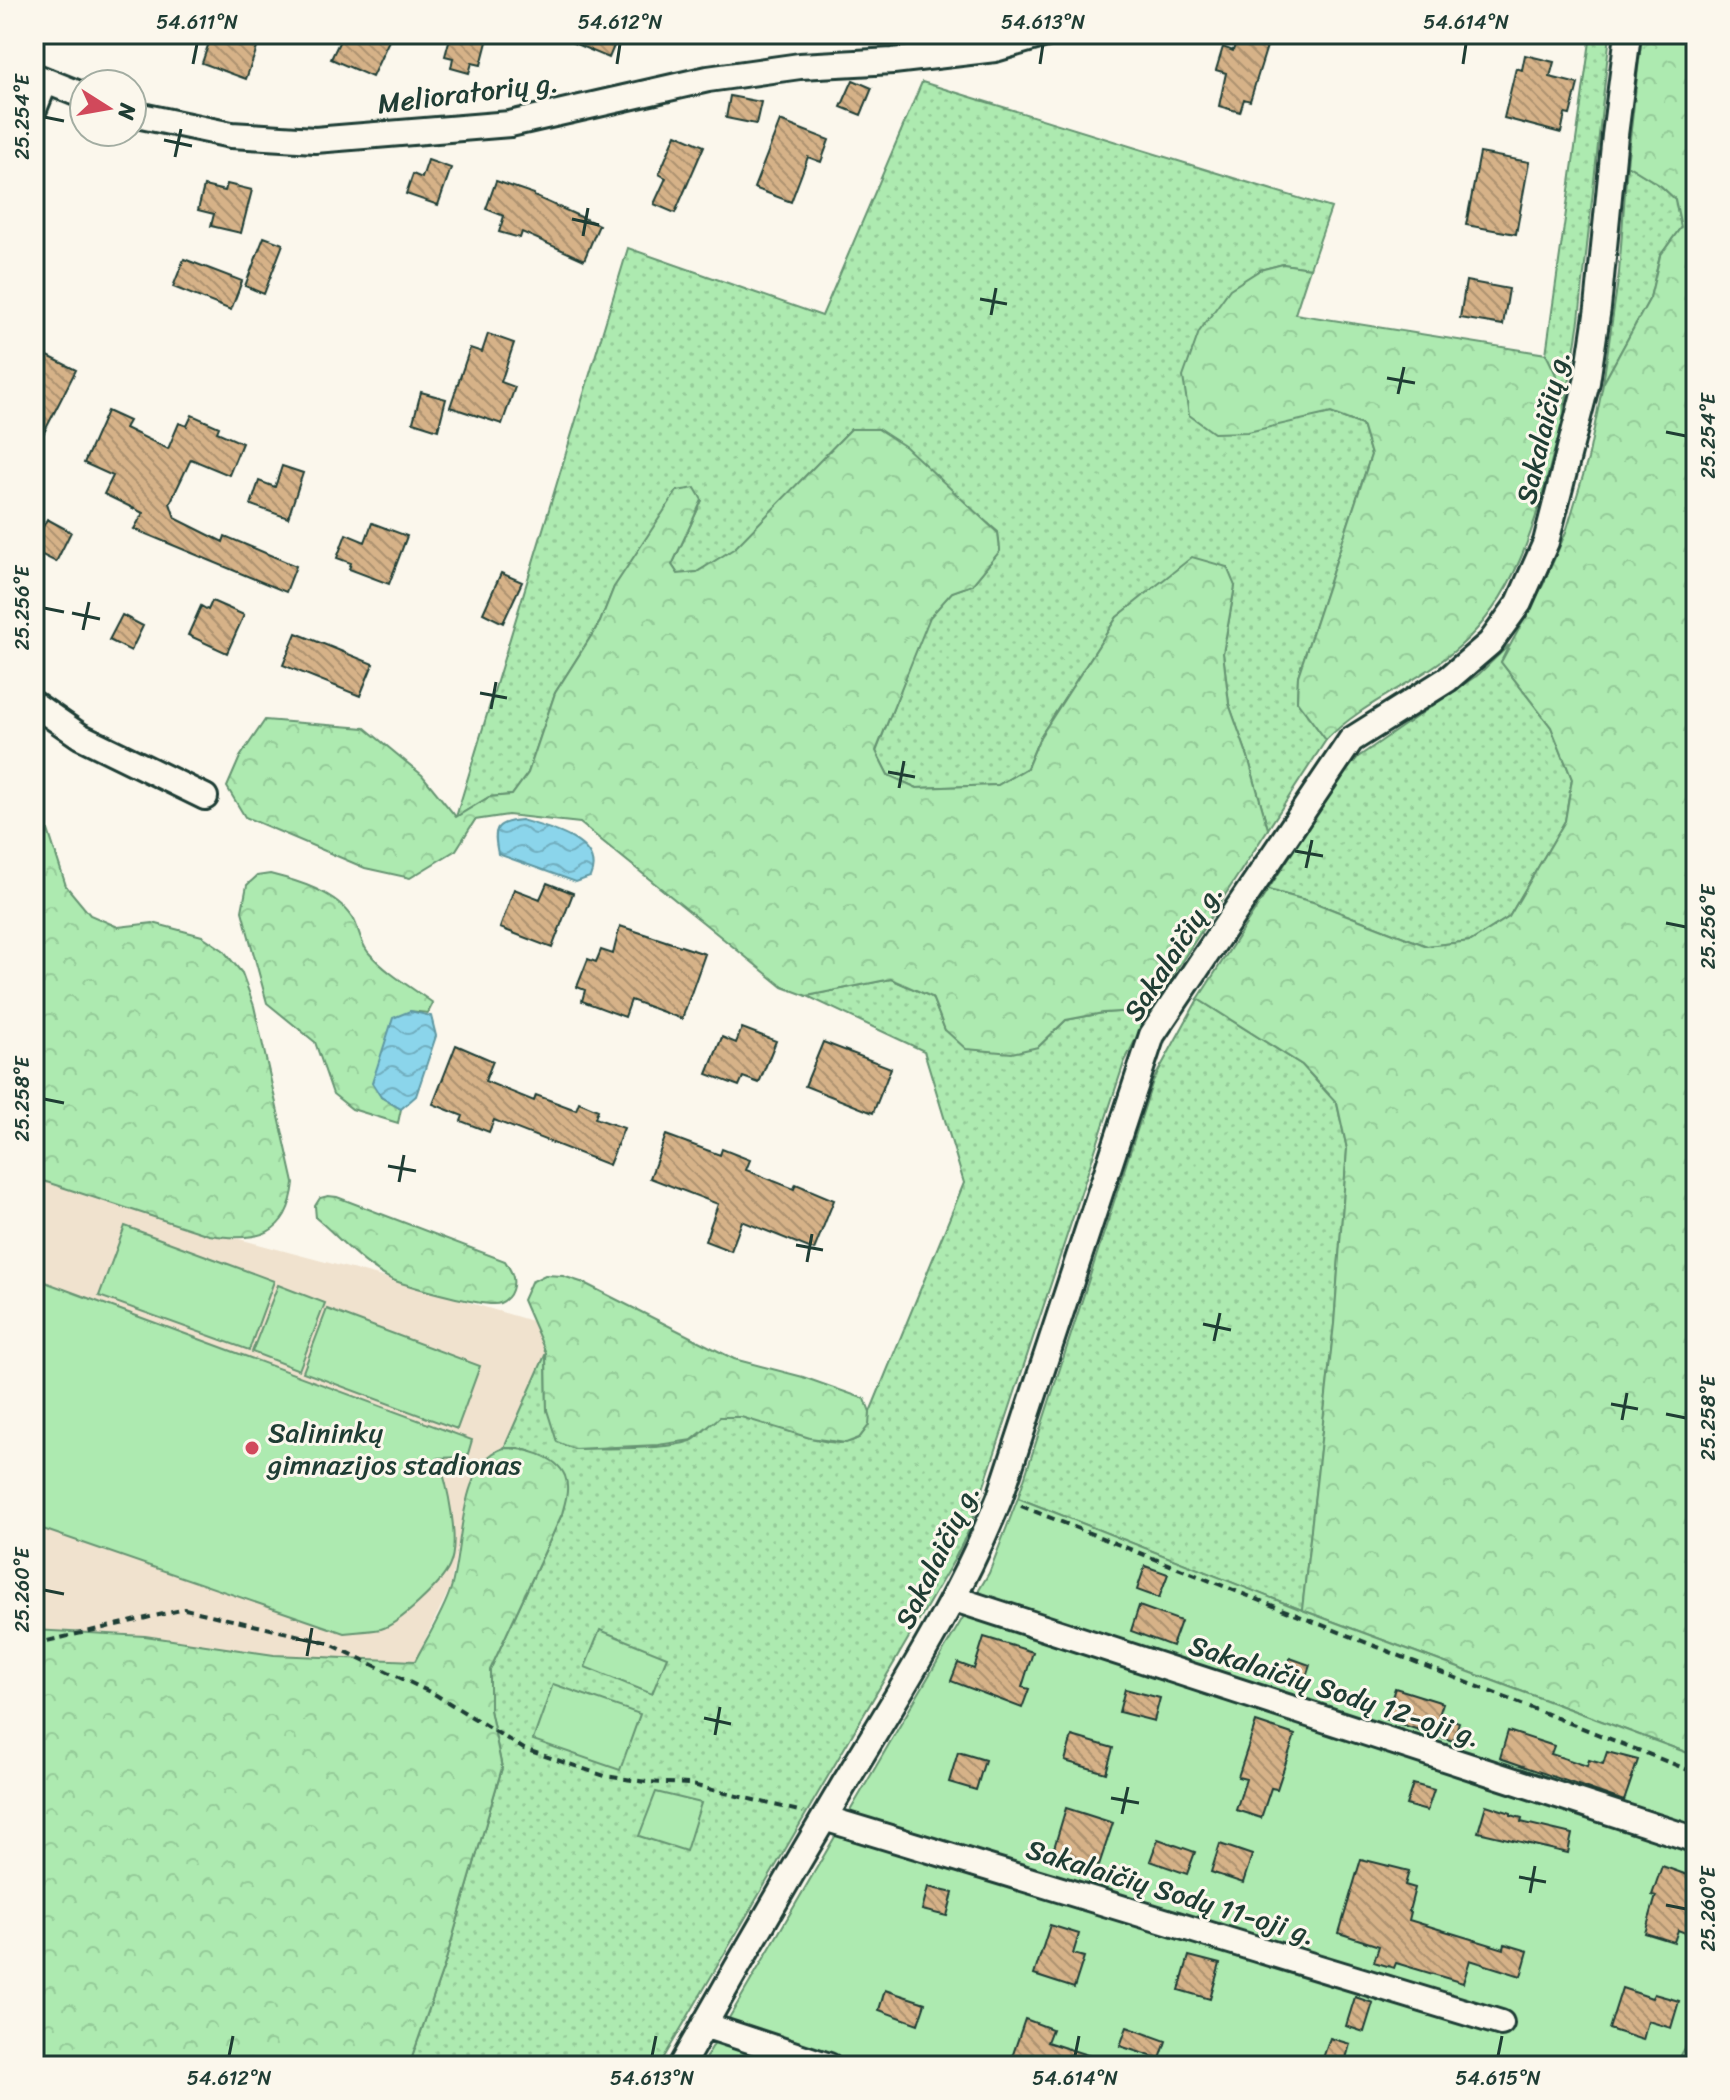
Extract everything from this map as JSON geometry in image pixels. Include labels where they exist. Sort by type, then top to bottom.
[{"type":"street","name":"Melioratorių g.","points":[[148,117],[231,135],[315,140],[510,124],[708,79],[800,66],[893,61],[995,49],[1046,34]]},
{"type":"street","name":"Sakalaičių g.","points":[[681,2066],[955,1599],[980,1549],[1000,1497],[1152,1035],[1351,740],[1448,679],[1490,643],[1519,603],[1546,542],[1587,382],[1628,34]]},
{"type":"street","points":[[34,109],[40,79],[68,90]]},
{"type":"street","points":[[34,704],[80,736],[205,797]]},
{"type":"street","name":"Sakalaičių Sodų 12-oji g.","points":[[955,1599],[1696,1840]]},
{"type":"street","name":"Sakalaičių Sodų 11-oji g.","points":[[824,1818],[1501,2023]]},
{"type":"street","points":[[704,2025],[829,2066]]},
{"type":"path","points":[[1000,1497],[1696,1773]]},
{"type":"path","points":[[34,1644],[185,1609],[326,1642],[436,1695],[524,1749],[605,1776],[688,1784],[824,1818]]},
{"type":"shaded area","points":[[34,1178],[209,1235],[239,1239],[393,1280],[532,1321],[546,1353],[504,1448],[494,1451],[466,1500],[450,1588],[415,1661],[274,1655],[145,1636],[34,1630]]},
{"type":"green space","points":[[1591,34],[1610,34],[1579,320],[1565,410],[1559,383],[1546,354]]},
{"type":"green space","points":[[1642,34],[1696,34],[1696,1756],[1302,1610],[1334,1324],[1347,1149],[1337,1103],[1302,1065],[1198,999],[1268,890],[1313,902],[1427,946],[1471,941],[1509,917],[1565,821],[1572,779],[1551,727],[1501,662],[1543,585],[1566,532],[1588,459],[1603,384],[1650,298],[1660,256],[1681,227],[1675,199],[1661,186],[1627,165]]},
{"type":"green space","points":[[922,82],[1331,208],[1310,268],[1283,264],[1260,270],[1294,420],[1331,413],[1362,425],[1371,455],[1298,676],[1297,701],[1326,740],[1268,829],[1229,704],[1223,653],[1235,586],[1117,617],[1040,737],[1027,768],[998,785],[917,788],[888,775],[876,752],[929,617],[952,592],[972,585],[1000,550],[998,532],[878,429],[851,429],[735,549],[697,572],[678,574],[672,565],[702,500],[614,587],[600,622],[555,693],[528,773],[512,795],[489,797],[456,817],[628,248],[822,316]]},
{"type":"green space","points":[[1627,165],[1661,186],[1675,199],[1681,227],[1660,256],[1650,298],[1603,384],[1619,273]]},
{"type":"green space","points":[[1283,264],[1310,268],[1295,314],[1546,354],[1559,382],[1564,404],[1561,430],[1530,535],[1495,606],[1479,627],[1444,659],[1358,714],[1326,740],[1297,701],[1298,676],[1371,455],[1362,425],[1331,413],[1248,432],[1214,433],[1189,415],[1183,377],[1199,332],[1230,289],[1260,270]]},
{"type":"green space","points":[[851,429],[878,429],[906,447],[998,533],[1000,551],[972,585],[952,592],[930,617],[876,751],[888,775],[917,788],[998,785],[1027,768],[1040,737],[1117,617],[1192,557],[1227,567],[1235,586],[1223,653],[1229,704],[1268,829],[1150,1010],[1103,1013],[1066,1020],[1038,1047],[1012,1053],[966,1049],[945,1030],[932,997],[891,979],[807,996],[783,987],[580,823],[508,815],[475,820],[456,850],[410,878],[365,868],[245,817],[227,787],[240,757],[265,720],[365,728],[422,775],[456,817],[489,797],[512,795],[528,773],[555,693],[600,622],[614,587],[677,491],[695,488],[702,500],[672,565],[678,574],[697,572],[735,548]]},
{"type":"green space","points":[[1509,645],[1501,662],[1551,727],[1572,779],[1565,821],[1509,917],[1471,941],[1427,946],[1313,902],[1268,890],[1342,776],[1358,757],[1479,674]]},
{"type":"green space","points":[[34,805],[48,830],[66,886],[90,915],[118,927],[153,923],[202,936],[223,950],[242,973],[254,1006],[294,1183],[285,1215],[267,1232],[242,1237],[209,1235],[34,1178]]},
{"type":"green space","points":[[270,874],[304,884],[337,901],[353,918],[365,948],[375,960],[433,1003],[428,1013],[410,1011],[381,1097],[401,1109],[398,1123],[352,1109],[333,1094],[315,1042],[267,1003],[242,911],[247,885],[257,876]]},
{"type":"green space","points":[[891,979],[932,997],[945,1030],[1039,1046],[1066,1020],[1103,1013],[1150,1010],[1124,1063],[970,1528],[659,2066],[409,2066],[445,1963],[502,1768],[490,1710],[490,1670],[562,1514],[532,1452],[504,1448],[546,1353],[547,1410],[574,1449],[680,1444],[695,1439],[720,1417],[736,1416],[830,1442],[849,1442],[864,1433],[964,1183],[924,1051],[807,996]]},
{"type":"green space","points":[[1198,999],[1302,1065],[1337,1104],[1347,1149],[1334,1324],[1302,1610],[1018,1498],[1153,1081]]},
{"type":"green space","points":[[328,1196],[505,1261],[513,1278],[510,1294],[500,1303],[481,1303],[393,1280],[362,1260],[316,1218],[315,1206],[320,1198]]},
{"type":"green space","points":[[125,1226],[274,1281],[249,1350],[99,1296]]},
{"type":"green space","points":[[545,1275],[563,1276],[584,1283],[734,1359],[803,1377],[865,1399],[870,1412],[869,1425],[859,1438],[846,1443],[810,1438],[741,1417],[720,1417],[692,1440],[658,1445],[574,1449],[557,1442],[547,1410],[546,1353],[523,1300],[531,1282]]},
{"type":"green space","name":"Salininkų gimnazijos stadionas","points":[[34,1278],[472,1440],[467,1457],[438,1458],[449,1497],[454,1543],[445,1574],[419,1602],[389,1626],[344,1633],[34,1526]]},
{"type":"green space","points":[[278,1285],[325,1303],[299,1370],[252,1352]]},
{"type":"green space","points":[[327,1309],[480,1366],[457,1429],[303,1372]]},
{"type":"green space","points":[[504,1448],[530,1451],[554,1463],[565,1476],[566,1495],[562,1514],[490,1670],[490,1710],[502,1768],[445,1963],[409,2066],[34,2066],[34,1630],[145,1636],[274,1655],[415,1661],[451,1588],[470,1488],[489,1456]]},
{"type":"green space","points":[[1018,1498],[1302,1610],[1696,1756],[1696,2028],[1675,2066],[701,2066],[989,1573]]},
{"type":"green space","points":[[600,1630],[667,1657],[652,1694],[585,1667]]},
{"type":"green space","points":[[553,1684],[640,1714],[620,1770],[533,1740]]},
{"type":"green space","points":[[656,1792],[701,1803],[686,1851],[639,1836]]},
{"type":"green space","points":[[1696,2028],[1696,2066],[1675,2066]]},
{"type":"water","points":[[521,820],[558,832],[582,845],[593,865],[590,877],[576,882],[498,854],[498,828],[505,823]]},
{"type":"water","points":[[410,1011],[431,1016],[436,1036],[416,1096],[401,1109],[381,1097],[372,1083],[393,1018]]},
{"type":"building","points":[[212,34],[262,34],[246,79],[202,63]]},
{"type":"building","points":[[343,34],[392,34],[372,77],[331,59]]},
{"type":"building","points":[[451,34],[489,34],[481,65],[472,63],[469,73],[451,68],[453,58],[445,56]]},
{"type":"building","points":[[552,34],[619,34],[609,58]]},
{"type":"building","points":[[1238,34],[1268,43],[1250,101],[1244,99],[1240,112],[1219,106],[1226,73],[1216,70],[1223,47],[1233,51]]},
{"type":"building","points":[[1525,55],[1554,62],[1550,77],[1578,84],[1570,115],[1565,114],[1561,133],[1504,118],[1516,68],[1522,70]]},
{"type":"building","points":[[853,80],[872,88],[861,115],[841,107]]},
{"type":"building","points":[[730,96],[761,102],[756,124],[726,118]]},
{"type":"building","points":[[780,121],[829,140],[821,162],[808,157],[791,202],[754,188]]},
{"type":"building","points":[[676,134],[704,146],[675,213],[654,204],[666,178],[659,174]]},
{"type":"building","points":[[1480,153],[1529,162],[1516,234],[1466,225]]},
{"type":"building","points":[[428,160],[451,168],[438,205],[406,194],[413,174],[422,178]]},
{"type":"building","points":[[496,181],[534,194],[599,225],[584,260],[522,232],[520,238],[499,232],[504,216],[486,209]]},
{"type":"building","points":[[227,184],[252,190],[241,233],[211,226],[214,214],[198,210],[204,186],[225,191]]},
{"type":"building","points":[[264,237],[283,244],[264,294],[245,286]]},
{"type":"building","points":[[184,259],[242,281],[231,310],[173,287]]},
{"type":"building","points":[[1466,281],[1509,289],[1503,325],[1460,318]]},
{"type":"building","points":[[488,334],[514,343],[501,382],[515,387],[502,424],[450,407],[470,348],[482,352]]},
{"type":"building","points":[[42,353],[76,370],[34,452],[34,367]]},
{"type":"building","points":[[421,392],[446,399],[438,430],[413,422]]},
{"type":"building","points":[[107,411],[129,421],[125,428],[168,449],[179,423],[187,426],[192,415],[219,427],[217,432],[242,443],[229,475],[191,459],[170,503],[175,518],[223,542],[225,536],[296,566],[286,592],[134,529],[143,513],[104,494],[113,476],[84,463]]},
{"type":"building","points":[[282,466],[303,473],[288,518],[251,505],[259,481],[275,487]]},
{"type":"building","points":[[47,519],[71,532],[56,562],[34,551],[34,544]]},
{"type":"building","points":[[372,523],[407,536],[389,584],[349,569],[351,563],[337,558],[346,534],[365,542]]},
{"type":"building","points":[[501,573],[522,582],[503,623],[483,613]]},
{"type":"building","points":[[212,601],[244,615],[227,653],[188,635],[201,606],[208,610]]},
{"type":"building","points":[[122,615],[143,626],[131,651],[109,640]]},
{"type":"building","points":[[296,633],[373,664],[360,696],[283,665]]},
{"type":"building","points":[[547,883],[573,893],[552,948],[500,928],[514,889],[540,899]]},
{"type":"building","points":[[620,926],[705,954],[682,1019],[631,1000],[625,1017],[582,1001],[585,990],[577,987],[588,959],[596,962],[601,950],[613,954]]},
{"type":"building","points":[[742,1028],[776,1041],[759,1083],[743,1077],[739,1086],[707,1074],[722,1037],[736,1043]]},
{"type":"building","points":[[823,1042],[891,1068],[873,1113],[805,1086]]},
{"type":"building","points":[[456,1045],[493,1061],[485,1081],[534,1101],[536,1095],[576,1110],[579,1102],[598,1110],[595,1118],[624,1128],[609,1165],[494,1120],[489,1132],[461,1121],[463,1116],[433,1104]]},
{"type":"building","points":[[666,1135],[720,1155],[722,1149],[750,1160],[746,1170],[794,1189],[796,1184],[834,1200],[814,1250],[742,1221],[731,1251],[705,1241],[718,1204],[650,1178]]},
{"type":"building","points":[[1145,1566],[1168,1574],[1159,1598],[1137,1590]]},
{"type":"building","points":[[1139,1606],[1181,1621],[1172,1646],[1131,1631]]},
{"type":"building","points":[[984,1637],[1033,1652],[1022,1687],[1029,1689],[1022,1708],[951,1681],[958,1663],[974,1669]]},
{"type":"building","points":[[1290,1658],[1310,1665],[1303,1686],[1282,1679]]},
{"type":"building","points":[[1395,1688],[1443,1703],[1439,1715],[1459,1722],[1453,1741],[1385,1719]]},
{"type":"building","points":[[1125,1689],[1160,1698],[1154,1721],[1119,1712]]},
{"type":"building","points":[[1256,1722],[1295,1735],[1277,1789],[1271,1788],[1261,1818],[1236,1810],[1246,1779],[1238,1777]]},
{"type":"building","points":[[1508,1731],[1554,1746],[1551,1754],[1587,1766],[1589,1760],[1603,1764],[1607,1752],[1638,1760],[1624,1801],[1500,1758]]},
{"type":"building","points":[[1072,1736],[1113,1748],[1106,1773],[1065,1761]]},
{"type":"building","points":[[958,1752],[985,1760],[976,1790],[949,1782]]},
{"type":"building","points":[[1413,1784],[1434,1790],[1427,1811],[1406,1805]]},
{"type":"building","points":[[1486,1805],[1522,1818],[1521,1822],[1572,1834],[1568,1853],[1478,1832]]},
{"type":"building","points":[[1066,1808],[1113,1823],[1099,1865],[1087,1862],[1085,1869],[1051,1858]]},
{"type":"building","points":[[1158,1839],[1195,1852],[1187,1874],[1150,1861]]},
{"type":"building","points":[[1220,1844],[1252,1855],[1243,1883],[1211,1872]]},
{"type":"building","points":[[1361,1859],[1409,1871],[1405,1885],[1415,1888],[1409,1920],[1504,1949],[1505,1944],[1528,1951],[1521,1976],[1470,1960],[1463,1983],[1396,1963],[1394,1968],[1374,1962],[1379,1946],[1339,1933]]},
{"type":"building","points":[[1662,1866],[1696,1878],[1696,1937],[1678,1930],[1674,1942],[1645,1933],[1656,1896],[1652,1895]]},
{"type":"building","points":[[928,1887],[953,1893],[947,1916],[922,1910]]},
{"type":"building","points":[[1050,1925],[1079,1934],[1073,1954],[1084,1957],[1074,1988],[1034,1975]]},
{"type":"building","points":[[1189,1956],[1220,1964],[1210,1999],[1179,1990]]},
{"type":"building","points":[[1622,1988],[1652,1998],[1654,1994],[1679,2001],[1671,2028],[1648,2021],[1643,2040],[1609,2029]]},
{"type":"building","points":[[885,1990],[925,2003],[918,2024],[879,2010]]},
{"type":"building","points":[[1355,1997],[1373,2003],[1364,2032],[1346,2026]]},
{"type":"building","points":[[1025,2019],[1052,2029],[1047,2042],[1109,2062],[1108,2066],[1009,2066]]},
{"type":"building","points":[[1127,2027],[1166,2041],[1160,2059],[1120,2046]]},
{"type":"building","points":[[1330,2038],[1350,2044],[1344,2066],[1322,2061]]},
{"type":"place","name":"Salininkų gimnazijos stadionas","points":[[252,1448]]}]
